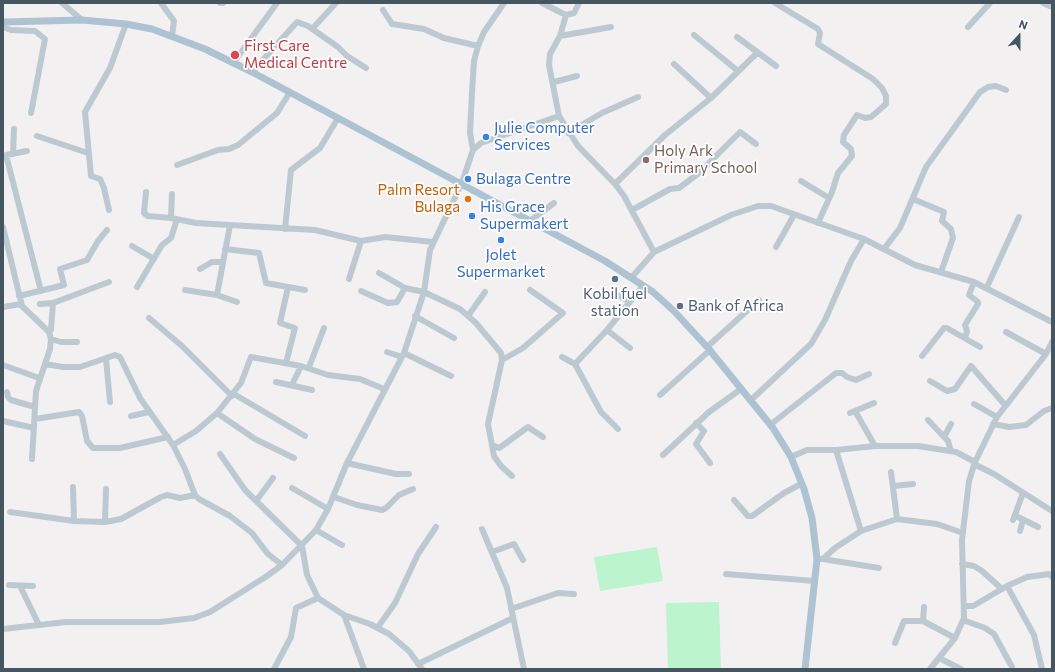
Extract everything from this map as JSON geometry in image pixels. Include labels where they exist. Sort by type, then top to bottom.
[{"type":"main road","points":[[3,22],[82,20],[126,24],[152,29],[172,36],[234,62],[632,277],[674,311],[708,348],[751,400],[791,457],[812,518],[820,559],[814,581],[805,669]]},
{"type":"street","points":[[62,3],[82,20]]},
{"type":"street","points":[[161,3],[174,21],[172,36]]},
{"type":"street","points":[[234,62],[277,3]]},
{"type":"street","points":[[312,29],[336,3]]},
{"type":"street","points":[[3,629],[66,622],[160,622],[194,618],[210,612],[224,604],[282,565],[316,530],[328,509],[347,463],[384,389],[403,355],[424,292],[433,242],[461,185],[473,150],[470,133],[474,61],[478,46],[484,32],[504,3]]},
{"type":"street","points":[[542,3],[566,15],[574,13],[579,3]]},
{"type":"street","points":[[775,3],[818,29],[820,33],[818,44],[873,79],[886,96],[886,104],[872,117],[865,118],[857,116],[844,135],[843,142],[852,152],[852,156],[838,173],[818,223]]},
{"type":"street","points":[[968,27],[990,3]]},
{"type":"street","points":[[1042,3],[1052,7]]},
{"type":"street","points":[[383,10],[392,24],[424,29],[444,38],[478,46]]},
{"type":"street","points":[[566,15],[560,36],[550,54],[549,65],[554,82],[559,116],[568,133],[591,160],[615,184],[632,210],[654,252]]},
{"type":"street","points":[[252,72],[297,22],[312,29],[338,47],[347,56],[366,68]]},
{"type":"street","points":[[109,210],[100,179],[91,176],[85,112],[110,68],[126,24]]},
{"type":"street","points":[[3,27],[11,30],[35,31],[45,39],[31,113]]},
{"type":"street","points":[[560,36],[611,27]]},
{"type":"street","points":[[694,35],[738,71]]},
{"type":"street","points":[[737,37],[776,66]]},
{"type":"street","points":[[615,184],[666,135],[711,98],[757,53]]},
{"type":"street","points":[[674,64],[711,98]]},
{"type":"street","points":[[554,82],[577,76]]},
{"type":"street","points":[[884,249],[900,228],[926,167],[980,92],[988,87],[996,86],[1006,90]]},
{"type":"street","points":[[177,165],[218,150],[238,146],[277,113],[290,92]]},
{"type":"street","points":[[568,133],[602,113],[638,97]]},
{"type":"street","points":[[473,150],[481,143],[559,116]]},
{"type":"street","points":[[285,228],[291,170],[320,148],[338,118]]},
{"type":"street","points":[[13,154],[14,129]]},
{"type":"street","points":[[632,210],[670,189],[679,188],[699,173],[740,132],[756,144]]},
{"type":"street","points":[[37,136],[88,153]]},
{"type":"street","points":[[27,151],[6,156],[40,291]]},
{"type":"street","points":[[801,181],[829,198]]},
{"type":"street","points":[[146,192],[144,214],[148,216],[174,218],[196,223],[315,230],[361,241],[385,237],[433,242]]},
{"type":"street","points":[[137,287],[164,242],[172,238],[174,218],[172,194]]},
{"type":"street","points":[[913,199],[944,212],[942,221],[951,229],[953,238],[941,272]]},
{"type":"street","points":[[530,221],[554,202]]},
{"type":"street","points":[[632,277],[654,252],[731,215],[758,206],[771,206],[864,239],[915,265],[974,282],[1052,322]]},
{"type":"street","points":[[776,247],[794,215]]},
{"type":"street","points":[[987,288],[1019,217]]},
{"type":"street","points":[[217,295],[230,225]]},
{"type":"street","points":[[3,227],[21,304],[25,310],[49,332],[51,339],[45,364],[39,378],[35,407],[32,458]]},
{"type":"street","points":[[20,296],[64,285],[60,269],[87,260],[98,241],[108,230]]},
{"type":"street","points":[[751,400],[811,344],[825,320],[851,261],[864,239]]},
{"type":"street","points":[[349,279],[361,241]]},
{"type":"street","points":[[132,246],[154,259]]},
{"type":"street","points":[[225,249],[259,252],[266,283],[305,290]]},
{"type":"street","points":[[200,269],[212,262],[223,262]]},
{"type":"street","points":[[379,273],[405,288],[424,292],[442,300],[468,316],[501,353],[502,360],[488,424],[494,456],[501,466],[512,476]]},
{"type":"street","points":[[40,304],[53,303],[109,282]]},
{"type":"street","points":[[965,338],[967,331],[965,325],[978,304],[978,302],[969,295],[974,282]]},
{"type":"street","points":[[575,364],[607,330],[643,286]]},
{"type":"street","points":[[286,363],[295,328],[280,323],[288,287]]},
{"type":"street","points":[[361,291],[388,303],[397,302],[405,288]]},
{"type":"street","points":[[185,290],[217,295],[237,302]]},
{"type":"street","points":[[502,360],[523,348],[563,313],[530,290]]},
{"type":"street","points":[[468,316],[485,292]]},
{"type":"street","points":[[614,293],[630,302]]},
{"type":"street","points":[[660,395],[759,300]]},
{"type":"street","points":[[49,332],[51,330],[53,303]]},
{"type":"street","points":[[3,307],[21,304]]},
{"type":"street","points":[[415,316],[454,338]]},
{"type":"street","points":[[149,318],[182,346],[233,395],[305,436]]},
{"type":"street","points":[[309,368],[324,328]]},
{"type":"street","points":[[922,356],[944,328],[947,328],[980,347]]},
{"type":"street","points":[[607,330],[630,348]]},
{"type":"street","points":[[1006,332],[1046,354]]},
{"type":"street","points":[[51,339],[62,342],[77,342]]},
{"type":"street","points":[[930,669],[955,638],[963,620],[965,606],[962,564],[963,533],[968,487],[975,463],[997,417],[1046,354],[1052,342]]},
{"type":"street","points":[[387,352],[403,355],[450,376]]},
{"type":"street","points":[[45,364],[63,367],[80,367],[115,355],[120,357],[136,392],[173,445],[185,469],[195,495],[199,499],[230,516],[252,533],[268,554],[282,565]]},
{"type":"street","points":[[173,445],[196,431],[217,413],[233,395],[241,383],[251,357],[302,366],[328,375],[360,379],[384,389]]},
{"type":"street","points":[[562,357],[575,364],[601,412],[618,429]]},
{"type":"street","points":[[106,359],[110,402]]},
{"type":"street","points":[[3,365],[39,378]]},
{"type":"street","points":[[292,386],[302,366]]},
{"type":"street","points":[[930,381],[947,391],[955,388],[971,366],[1005,405]]},
{"type":"street","points":[[770,425],[836,373],[842,373],[847,377],[856,380],[870,374]]},
{"type":"street","points":[[276,382],[312,390]]},
{"type":"street","points":[[663,455],[696,423],[741,389]]},
{"type":"street","points":[[7,392],[11,400],[35,407]]},
{"type":"street","points":[[874,403],[853,412],[875,446]]},
{"type":"street","points":[[974,404],[997,417]]},
{"type":"street","points":[[993,424],[1009,427],[1026,425],[1044,410],[1052,408]]},
{"type":"street","points":[[35,419],[79,412],[82,416],[87,441],[93,448],[120,448],[168,437]]},
{"type":"street","points":[[131,416],[149,412]]},
{"type":"street","points":[[217,413],[255,439],[294,458]]},
{"type":"street","points":[[928,420],[948,441],[951,451]]},
{"type":"street","points":[[3,421],[34,428]]},
{"type":"street","points":[[696,423],[704,431],[696,444],[710,463]]},
{"type":"street","points":[[944,437],[951,424]]},
{"type":"street","points":[[492,445],[500,448],[528,427],[542,437]]},
{"type":"street","points":[[791,457],[807,450],[836,450],[875,446],[918,446],[951,451],[994,474],[1052,512]]},
{"type":"street","points":[[836,450],[861,531]]},
{"type":"street","points":[[220,454],[256,501],[302,546],[306,575],[318,598],[344,615],[378,627],[397,640],[420,666],[513,618]]},
{"type":"street","points":[[347,463],[396,474],[409,474]]},
{"type":"street","points":[[891,472],[894,486],[897,519]]},
{"type":"street","points":[[256,501],[273,478]]},
{"type":"street","points":[[734,500],[748,516],[752,516],[784,493],[801,484]]},
{"type":"street","points":[[894,486],[912,484]]},
{"type":"street","points":[[74,487],[74,521]]},
{"type":"street","points":[[292,488],[328,509]]},
{"type":"street","points":[[334,496],[357,505],[382,510],[400,495],[413,488]]},
{"type":"street","points":[[105,522],[106,489]]},
{"type":"street","points":[[1023,493],[1014,518],[1023,520],[1038,527]]},
{"type":"street","points":[[10,512],[74,521],[105,522],[121,519],[167,495],[180,498],[195,495]]},
{"type":"street","points":[[820,559],[861,531],[897,519],[937,524],[963,533]]},
{"type":"street","points":[[1020,531],[1023,520]]},
{"type":"street","points":[[378,627],[395,602],[418,554],[436,527]]},
{"type":"street","points":[[316,530],[342,545]]},
{"type":"street","points":[[482,530],[507,588],[524,669]]},
{"type":"street","points":[[492,552],[514,544],[523,560]]},
{"type":"street","points":[[820,559],[879,568]]},
{"type":"street","points":[[962,564],[974,566],[1004,587],[1034,635],[1042,669]]},
{"type":"street","points":[[726,574],[814,581]]},
{"type":"street","points":[[965,606],[973,606],[1004,587],[1027,577],[1050,574],[1052,578]]},
{"type":"street","points":[[9,585],[33,586]]},
{"type":"street","points":[[20,586],[39,625]]},
{"type":"street","points":[[511,609],[558,593],[574,594]]},
{"type":"street","points":[[274,669],[291,637],[296,608],[318,598]]},
{"type":"street","points":[[923,621],[924,607]]},
{"type":"street","points":[[344,615],[364,669]]},
{"type":"street","points":[[963,620],[985,628],[994,634],[1012,668]]},
{"type":"street","points":[[895,643],[904,621],[923,621],[955,638]]},
{"type":"street","points":[[939,658],[961,669]]},
{"type":"green space","points":[[657,547],[663,581],[600,591],[594,557]]},
{"type":"green space","points":[[719,602],[721,669],[668,669],[666,603]]},
{"type":"place","name":"First Care Medical Centre","points":[[235,55]]},
{"type":"place","name":"Julie Computer Services","points":[[486,137]]},
{"type":"place","name":"Holy Ark Primary School","points":[[646,160]]},
{"type":"place","name":"Bulaga Centre","points":[[468,179]]},
{"type":"place","name":"Palm Resort Bulaga","points":[[468,199]]},
{"type":"place","name":"His Grace Supermakert","points":[[472,216]]},
{"type":"place","name":"Jolet Supermarket","points":[[501,240]]},
{"type":"place","name":"Kobil fuel station","points":[[615,279]]},
{"type":"place","name":"Bank of Africa","points":[[680,306]]}]
